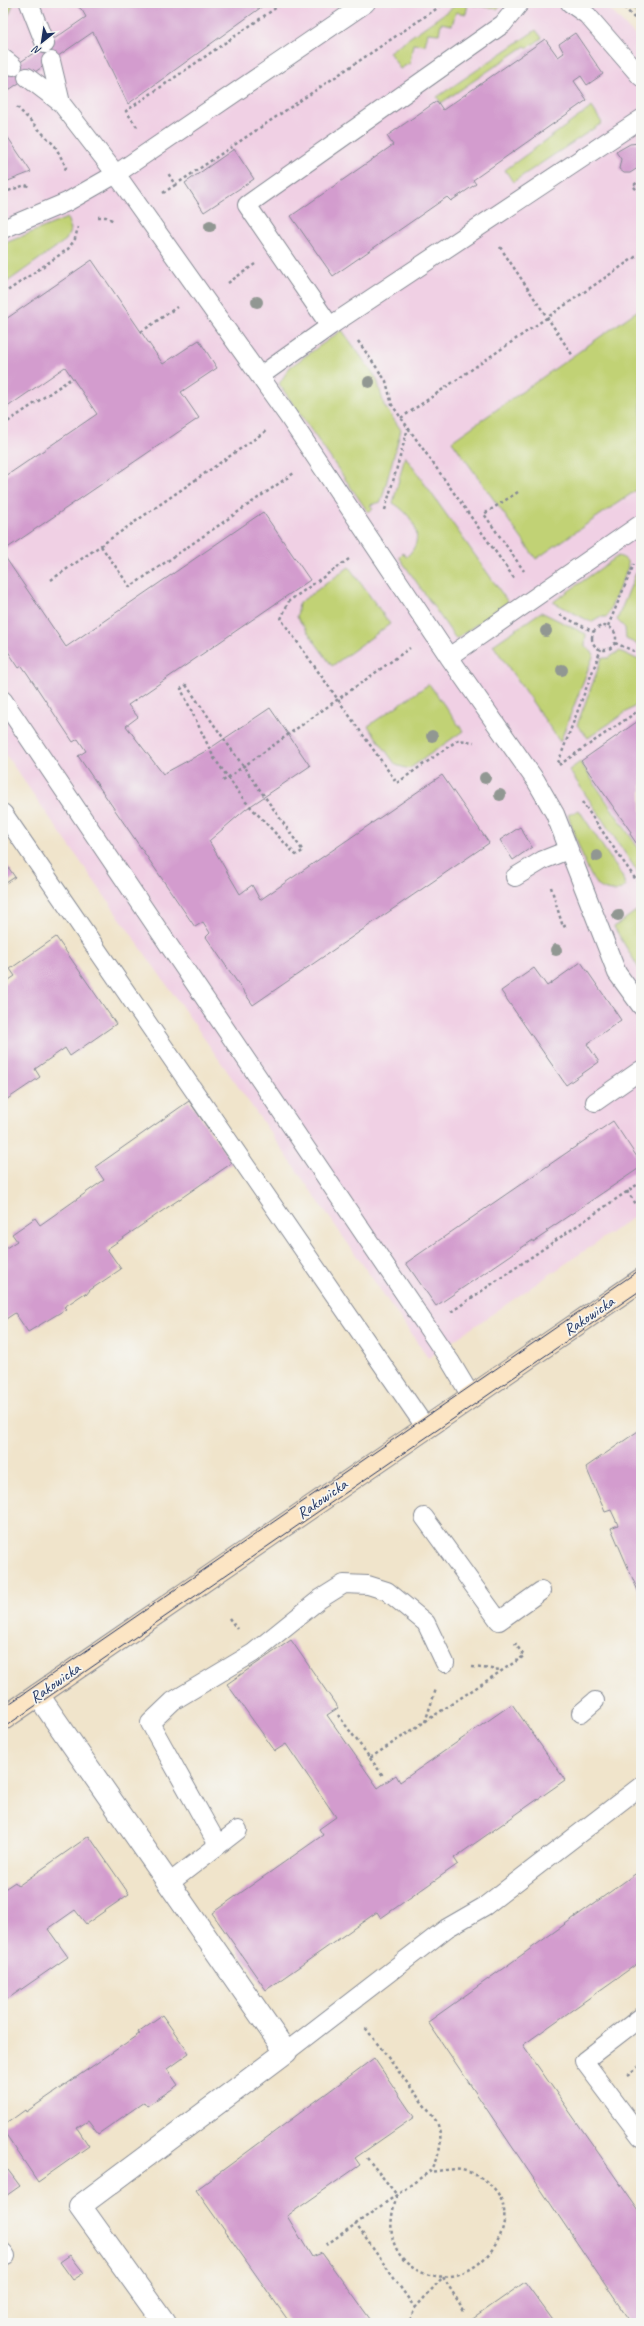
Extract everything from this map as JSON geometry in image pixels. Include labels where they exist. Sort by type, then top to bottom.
[{"type":"street","name":"Rakowicka","points":[[3,1719],[641,1280]]},
{"type":"street","points":[[38,1695],[286,2052],[80,2206],[164,2323]]},
{"type":"lane","points":[[29,3],[45,44]]},
{"type":"lane","points":[[3,229],[68,202],[116,174],[366,3]]},
{"type":"lane","points":[[330,326],[247,205],[503,24],[520,3]]},
{"type":"lane","points":[[570,3],[587,15],[641,77]]},
{"type":"lane","points":[[51,61],[60,103]]},
{"type":"lane","points":[[27,77],[60,103],[116,174],[288,416],[449,657],[536,781],[555,814],[617,973],[641,1006]]},
{"type":"lane","points":[[260,376],[330,326],[641,119]]},
{"type":"lane","points":[[449,657],[529,600],[641,524]]},
{"type":"lane","points":[[3,700],[472,1396]]},
{"type":"lane","points":[[3,814],[426,1428]]},
{"type":"lane","points":[[515,877],[543,860],[568,850]]},
{"type":"lane","points":[[595,1102],[641,1070]]},
{"type":"lane","points":[[424,1517],[499,1621],[541,1591]]},
{"type":"lane","points":[[218,1845],[150,1723],[173,1701],[253,1653],[320,1600],[344,1584],[368,1585],[387,1591],[426,1623],[445,1663]]},
{"type":"lane","points":[[580,1713],[595,1701]]},
{"type":"lane","points":[[286,2052],[448,1928],[485,1906],[641,1786]]},
{"type":"lane","points":[[168,1884],[238,1830]]},
{"type":"lane","points":[[641,2017],[584,2061],[641,2137]]},
{"type":"path","points":[[153,149],[126,111],[283,3]]},
{"type":"path","points":[[620,3],[641,25]]},
{"type":"path","points":[[175,185],[443,4]]},
{"type":"path","points":[[3,294],[68,249],[75,239],[79,225],[57,181],[66,167],[62,159],[55,146],[15,104]]},
{"type":"path","points":[[641,179],[633,186],[641,194]]},
{"type":"path","points":[[79,225],[97,218],[106,217],[117,222]]},
{"type":"path","points":[[498,244],[573,356]]},
{"type":"path","points":[[401,418],[547,316],[641,253]]},
{"type":"path","points":[[238,276],[244,272]]},
{"type":"path","points":[[141,332],[179,306]]},
{"type":"path","points":[[356,338],[386,381],[392,405],[529,600],[594,632]]},
{"type":"path","points":[[3,425],[72,378]]},
{"type":"path","points":[[51,580],[288,416]]},
{"type":"path","points":[[362,526],[385,510],[408,428]]},
{"type":"path","points":[[101,546],[130,587],[294,473]]},
{"type":"path","points":[[518,492],[484,514],[526,573]]},
{"type":"path","points":[[352,557],[289,601],[281,619],[397,783],[458,740],[476,743]]},
{"type":"path","points":[[608,626],[637,557]]},
{"type":"path","points":[[608,626],[615,633],[615,643],[610,648],[601,649],[593,642],[594,632],[599,627],[608,626]]},
{"type":"path","points":[[222,781],[433,632]]},
{"type":"path","points":[[615,643],[641,654]]},
{"type":"path","points":[[557,767],[601,649]]},
{"type":"path","points":[[186,685],[303,851],[296,855],[245,801],[228,777],[214,758],[181,689],[186,685]]},
{"type":"path","points":[[579,798],[641,886]]},
{"type":"path","points":[[427,1328],[641,1182]]},
{"type":"path","points":[[627,1191],[636,1204],[641,1201]]},
{"type":"path","points":[[370,1758],[524,1656],[499,1621]]},
{"type":"path","points":[[338,1715],[384,1777]]},
{"type":"path","points":[[326,2244],[429,2172],[437,2159],[441,2147],[442,2135],[437,2122],[348,2004]]},
{"type":"path","points":[[367,2158],[396,2195]]},
{"type":"path","points":[[396,2195],[392,2212],[391,2228],[393,2244],[400,2257],[411,2267],[427,2275],[443,2277],[459,2276],[473,2268],[497,2243],[503,2229],[505,2216],[495,2188],[479,2176],[463,2170],[429,2172]]},
{"type":"path","points":[[356,2223],[415,2308]]},
{"type":"path","points":[[409,2323],[415,2308],[443,2277]]},
{"type":"path","points":[[443,2277],[465,2312]]},
{"type":"shaded area","points":[[3,3],[604,3],[641,42],[641,1212],[428,1358],[3,751]]},
{"type":"green space","points":[[3,3],[13,4],[10,13],[3,21]]},
{"type":"green space","points":[[459,3],[504,3],[498,9],[468,4],[466,14],[456,12],[452,25],[441,23],[439,34],[428,33],[425,45],[413,44],[410,63],[400,69],[389,52]]},
{"type":"green space","points":[[625,3],[636,3],[641,8],[641,19]]},
{"type":"green space","points":[[536,30],[542,38],[528,48],[525,46],[441,103],[437,97]]},
{"type":"green space","points":[[592,107],[602,123],[513,182],[505,170]]},
{"type":"green space","points":[[67,218],[71,229],[66,240],[3,285],[3,244]]},
{"type":"green space","points":[[641,308],[641,487],[536,559],[452,441]]},
{"type":"green space","points":[[342,330],[377,379],[384,405],[401,430],[381,502],[370,505],[373,509],[368,512],[279,384],[290,367]]},
{"type":"green space","points":[[405,456],[508,602],[456,639],[399,557],[403,553],[406,557],[413,550],[417,535],[411,520],[393,503]]},
{"type":"green space","points":[[618,556],[626,560],[628,567],[607,617],[599,617],[591,622],[553,602]]},
{"type":"green space","points":[[349,567],[390,624],[332,666],[297,617],[299,603]]},
{"type":"green space","points":[[636,573],[641,580],[641,646],[626,639],[625,628],[617,620]]},
{"type":"green space","points":[[541,612],[586,634],[585,646],[594,654],[560,742],[493,645]]},
{"type":"green space","points":[[620,651],[641,661],[641,702],[588,738],[577,725],[602,658],[608,658]]},
{"type":"green space","points":[[429,684],[463,731],[409,769],[396,765],[368,726]]},
{"type":"green space","points":[[580,762],[641,852],[641,877],[569,770]]},
{"type":"green space","points":[[579,810],[622,876],[626,886],[622,889],[614,891],[605,890],[594,881],[587,867],[568,815]]},
{"type":"green space","points":[[636,911],[641,930],[641,972],[614,927]]},
{"type":"building","points":[[74,3],[267,3],[128,104],[93,32],[3,94],[3,74],[86,17],[82,10]]},
{"type":"building","points":[[575,33],[603,74],[587,85],[581,76],[574,81],[587,100],[473,180],[476,184],[451,201],[447,197],[333,276],[291,216],[393,145],[387,136],[437,101],[443,110],[545,39],[558,57],[564,53],[559,44]]},
{"type":"building","points":[[3,130],[31,172],[3,183]]},
{"type":"building","points":[[630,144],[641,144],[641,166],[630,173],[624,173],[619,169],[621,159],[616,152]]},
{"type":"building","points":[[234,149],[254,179],[204,212],[185,183]]},
{"type":"building","points":[[92,260],[163,364],[199,340],[217,368],[181,392],[199,418],[3,551],[3,478],[97,414],[65,367],[3,410],[3,321]]},
{"type":"building","points":[[263,512],[310,580],[128,705],[138,717],[126,726],[163,774],[206,751],[270,708],[310,766],[246,809],[209,841],[240,894],[252,885],[260,900],[442,775],[489,843],[253,1005],[206,937],[210,933],[203,922],[195,927],[78,756],[86,751],[78,739],[73,742],[22,666],[19,668],[3,644],[3,554],[66,647]]},
{"type":"building","points":[[641,719],[641,850],[630,834],[631,832],[581,761]]},
{"type":"building","points":[[520,827],[532,847],[513,860],[500,840]]},
{"type":"building","points":[[3,860],[15,877],[3,885]]},
{"type":"building","points":[[56,937],[116,1024],[70,1056],[65,1048],[35,1069],[40,1077],[3,1102],[3,984],[15,976],[10,969]]},
{"type":"building","points":[[581,962],[621,1020],[587,1044],[599,1062],[566,1085],[501,991],[534,968],[547,986]]},
{"type":"building","points":[[189,1101],[232,1163],[107,1249],[121,1269],[90,1290],[86,1295],[85,1293],[64,1307],[66,1309],[28,1332],[15,1313],[3,1321],[3,1250],[17,1241],[12,1234],[35,1218],[40,1225],[104,1180],[95,1167]]},
{"type":"building","points":[[613,1121],[641,1163],[641,1167],[546,1231],[548,1232],[533,1242],[533,1240],[436,1306],[406,1263]]},
{"type":"building","points":[[641,1429],[641,1598],[611,1528],[618,1525],[611,1510],[605,1512],[586,1467]]},
{"type":"building","points":[[291,1640],[338,1708],[327,1715],[378,1788],[396,1775],[400,1782],[512,1704],[565,1780],[454,1858],[458,1864],[381,1918],[377,1912],[266,1990],[212,1913],[323,1835],[319,1829],[336,1817],[286,1744],[275,1751],[227,1684]]},
{"type":"building","points":[[89,1836],[129,1894],[86,1924],[75,1910],[48,1929],[68,1957],[3,2002],[3,1890],[15,1882],[18,1886]]},
{"type":"building","points":[[638,1872],[641,1876],[641,1961],[523,2045],[641,2214],[641,2323],[631,2323],[428,2022]]},
{"type":"building","points":[[162,2015],[189,2053],[167,2069],[178,2085],[147,2106],[144,2102],[98,2134],[88,2121],[77,2128],[89,2146],[38,2182],[3,2130],[3,2126],[25,2110],[26,2112],[139,2034],[138,2032]]},
{"type":"building","points":[[374,2058],[414,2117],[355,2158],[360,2165],[287,2216],[312,2257],[322,2253],[373,2323],[290,2323],[196,2190]]},
{"type":"building","points":[[8,2170],[20,2186],[3,2198],[3,2173]]},
{"type":"building","points":[[70,2255],[84,2273],[73,2280],[60,2262]]},
{"type":"building","points":[[525,2282],[555,2323],[467,2323]]},
{"type":"tram line","points":[[3,1708],[641,1269]]},
{"type":"tram line","points":[[3,1728],[641,1290]]}]
